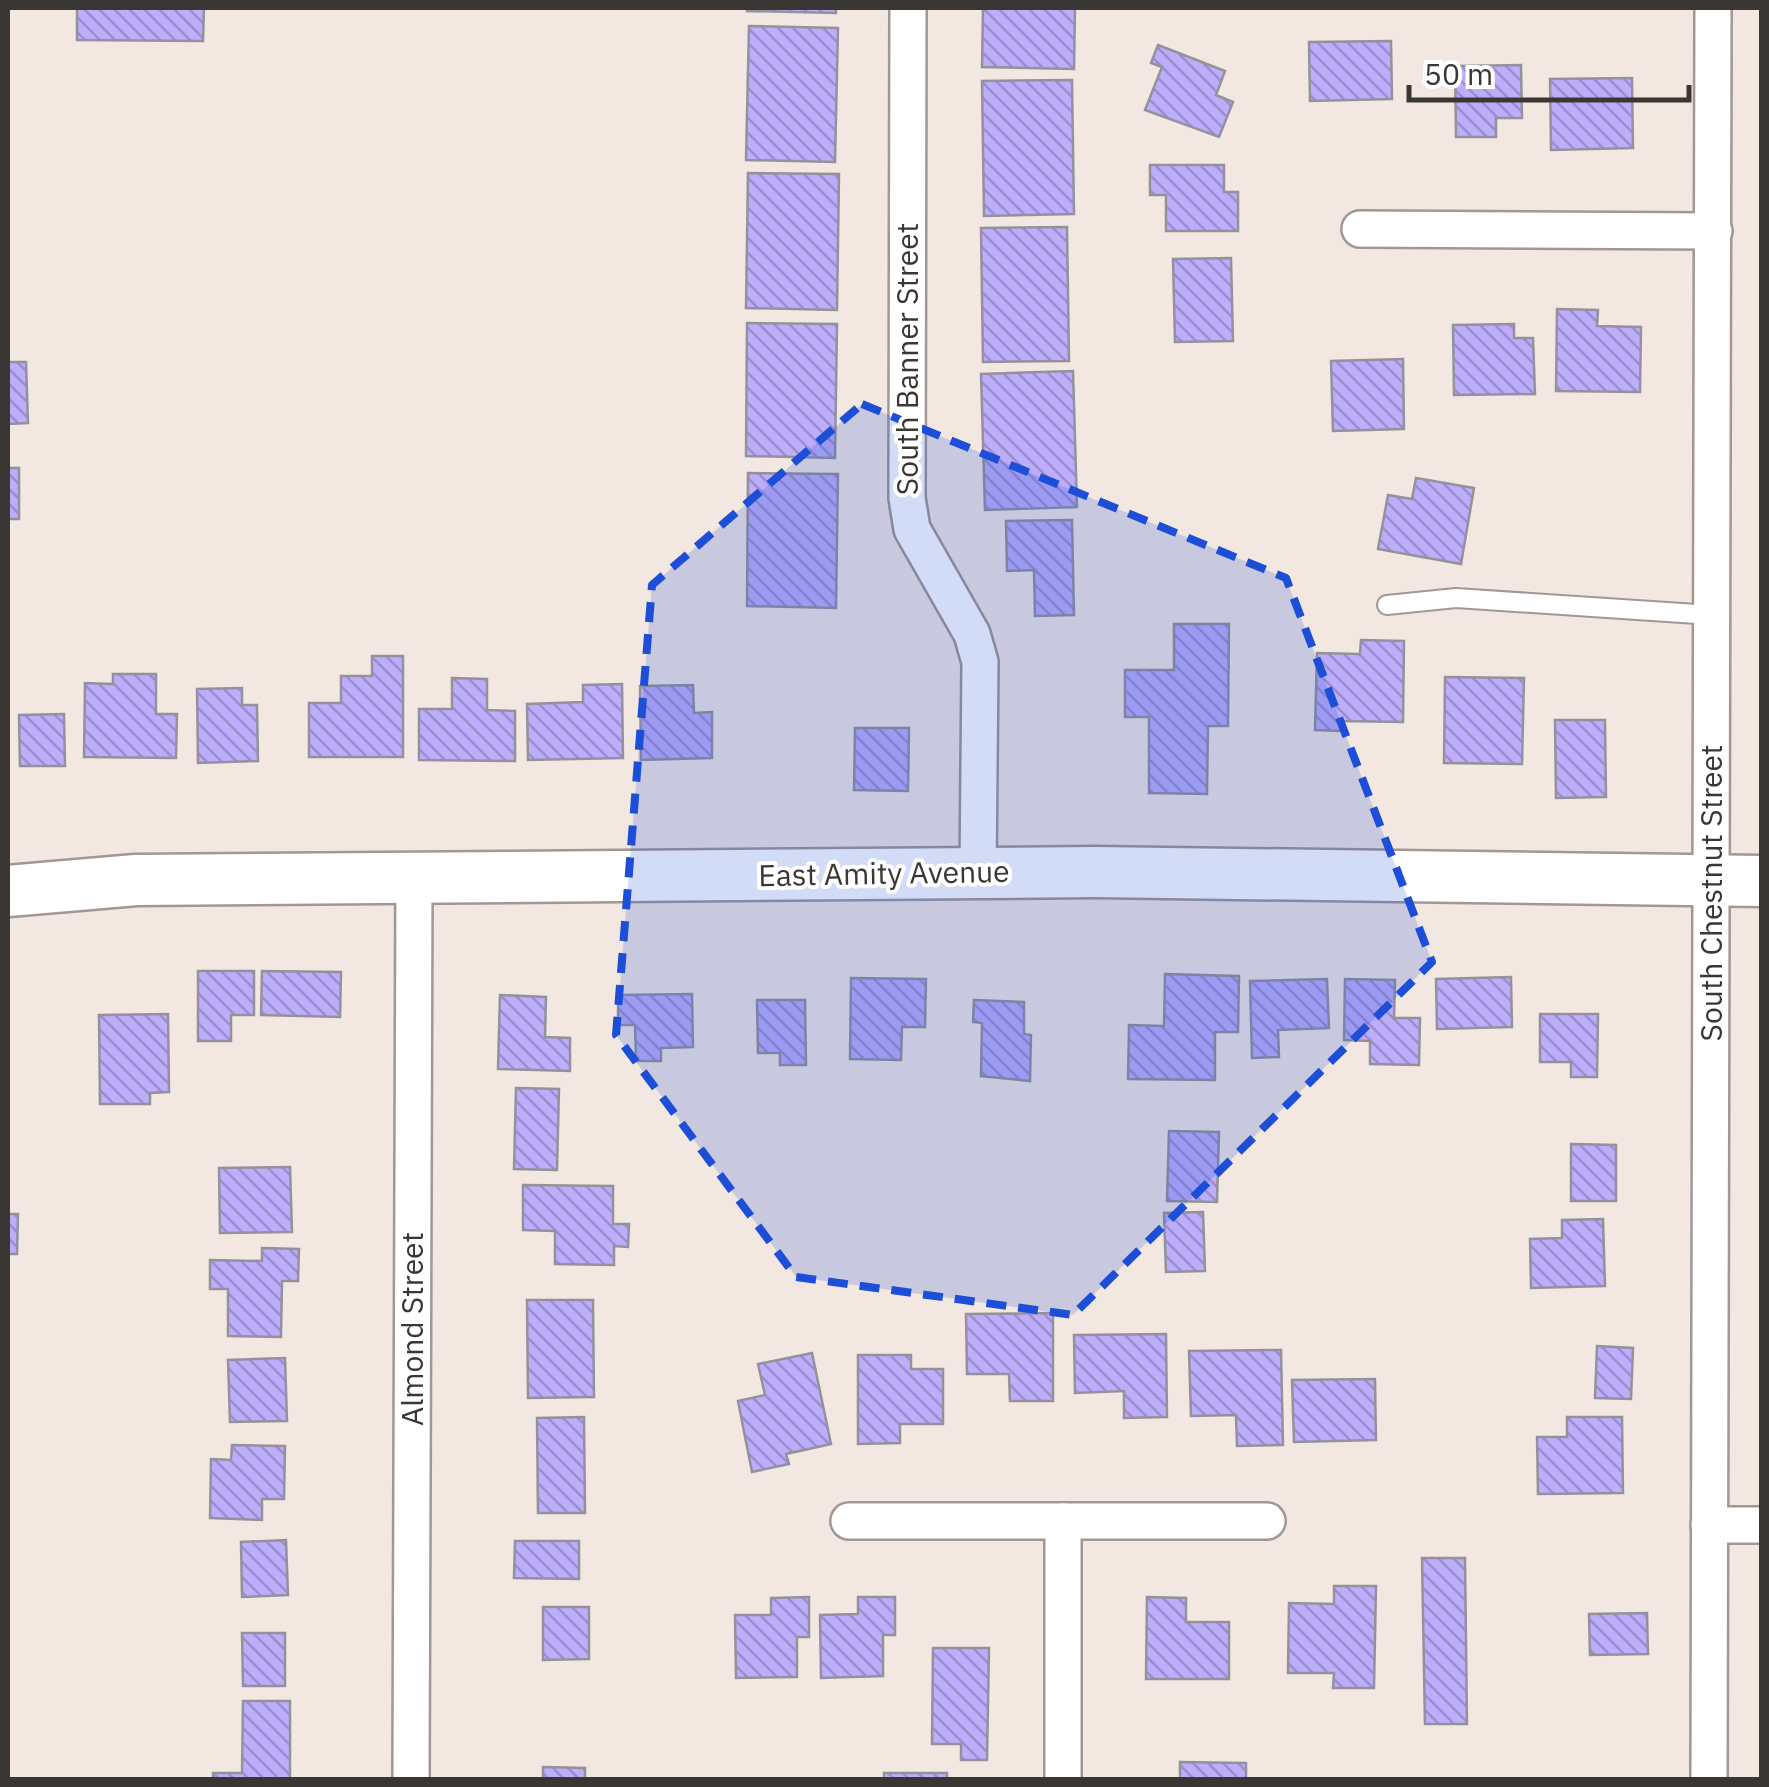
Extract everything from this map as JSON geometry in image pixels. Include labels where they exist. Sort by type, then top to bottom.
[{"type":"main road","name":"East Amity Avenue","points":[[8,891],[136,880],[1096,872],[1762,881]]},
{"type":"street","name":"South Banner Street","points":[[908,8],[907,498],[912,529],[972,634],[980,662],[978,873]]},
{"type":"street","name":"South Chestnut Street","points":[[1709,1780],[1713,8]]},
{"type":"street","points":[[1360,229],[1714,230]]},
{"type":"street","name":"Almond Street","points":[[411,1780],[414,879]]},
{"type":"street","points":[[849,1522],[1268,1522]]},
{"type":"street","points":[[1063,1522],[1063,1780]]},
{"type":"street","points":[[1709,1524],[1762,1525]]},
{"type":"lane","points":[[1388,604],[1456,598],[1712,614]]},
{"type":"highlighted area","points":[[862,404],[1286,578],[1432,962],[1073,1315],[796,1277],[616,1035],[652,585]]},
{"type":"building","points":[[77,8],[204,8],[203,41],[77,40]]},
{"type":"building","points":[[836,8],[836,13],[747,11]]},
{"type":"building","points":[[983,8],[1075,8],[1074,69],[982,67]]},
{"type":"building","points":[[749,26],[838,28],[835,162],[746,160]]},
{"type":"building","points":[[1391,41],[1392,99],[1310,101],[1309,42]]},
{"type":"building","points":[[1158,45],[1225,71],[1216,95],[1233,102],[1219,137],[1145,110],[1162,67],[1151,63]]},
{"type":"building","points":[[1521,65],[1522,118],[1496,118],[1496,137],[1456,137],[1455,66]]},
{"type":"building","points":[[1632,78],[1633,148],[1551,150],[1550,79]]},
{"type":"building","points":[[1072,80],[1074,214],[984,216],[982,81]]},
{"type":"building","points":[[1150,165],[1224,165],[1224,192],[1238,192],[1238,231],[1166,231],[1166,195],[1150,195]]},
{"type":"building","points":[[748,173],[839,174],[837,310],[746,308]]},
{"type":"building","points":[[1067,227],[1069,361],[983,362],[981,228]]},
{"type":"building","points":[[1231,258],[1233,341],[1175,342],[1173,259]]},
{"type":"building","points":[[1557,309],[1598,310],[1597,326],[1641,327],[1640,392],[1556,391]]},
{"type":"building","points":[[747,323],[837,324],[835,458],[746,456]]},
{"type":"building","points":[[1514,324],[1514,338],[1533,338],[1535,394],[1454,395],[1453,325]]},
{"type":"building","points":[[1403,359],[1404,429],[1333,431],[1331,361]]},
{"type":"building","points":[[8,362],[26,362],[28,423],[8,424]]},
{"type":"building","points":[[1073,371],[1077,507],[985,510],[981,374]]},
{"type":"building","points":[[8,468],[19,468],[19,519],[8,519]]},
{"type":"building","points":[[748,473],[838,474],[836,608],[747,606]]},
{"type":"building","points":[[1416,478],[1474,488],[1461,564],[1378,549],[1388,495],[1412,499]]},
{"type":"building","points":[[1072,520],[1074,615],[1035,616],[1034,570],[1007,571],[1006,521]]},
{"type":"building","points":[[1174,624],[1229,624],[1228,726],[1208,726],[1207,794],[1149,793],[1149,717],[1125,717],[1125,670],[1174,670]]},
{"type":"building","points":[[1361,640],[1404,641],[1403,722],[1340,721],[1340,731],[1315,730],[1317,653],[1360,654]]},
{"type":"building","points":[[372,656],[403,656],[403,757],[309,757],[309,703],[341,703],[341,676],[372,676]]},
{"type":"building","points":[[113,674],[156,674],[156,714],[177,714],[176,758],[84,757],[85,683],[113,684]]},
{"type":"building","points":[[1445,677],[1524,678],[1522,764],[1444,763]]},
{"type":"building","points":[[452,678],[487,679],[487,710],[515,711],[515,761],[419,760],[419,709],[452,709]]},
{"type":"building","points":[[622,684],[623,758],[528,760],[527,704],[583,702],[583,685]]},
{"type":"building","points":[[693,685],[694,713],[712,712],[712,758],[641,760],[640,686]]},
{"type":"building","points":[[242,688],[242,705],[257,705],[258,761],[198,763],[197,689]]},
{"type":"building","points":[[64,714],[65,766],[20,766],[19,715]]},
{"type":"building","points":[[1555,720],[1605,720],[1606,797],[1556,798]]},
{"type":"building","points":[[855,728],[909,728],[908,791],[854,790]]},
{"type":"building","points":[[198,971],[254,971],[254,1015],[231,1015],[231,1041],[198,1041]]},
{"type":"building","points":[[262,971],[341,972],[340,1017],[261,1015]]},
{"type":"building","points":[[1165,974],[1239,976],[1238,1032],[1215,1032],[1215,1080],[1128,1079],[1129,1025],[1164,1026]]},
{"type":"building","points":[[1511,977],[1512,1027],[1437,1029],[1436,979]]},
{"type":"building","points":[[851,978],[926,979],[925,1027],[902,1027],[901,1060],[850,1059]]},
{"type":"building","points":[[1327,979],[1329,1028],[1278,1030],[1279,1057],[1252,1058],[1250,981]]},
{"type":"building","points":[[1345,979],[1395,980],[1394,1018],[1420,1018],[1419,1065],[1370,1064],[1370,1041],[1344,1040]]},
{"type":"building","points":[[692,994],[693,1047],[661,1048],[661,1061],[636,1061],[635,1025],[618,1025],[618,995]]},
{"type":"building","points":[[500,995],[546,997],[545,1037],[570,1038],[570,1071],[498,1069]]},
{"type":"building","points":[[757,1000],[805,1000],[806,1065],[780,1065],[780,1053],[758,1053]]},
{"type":"building","points":[[974,1000],[1024,1002],[1024,1034],[1031,1035],[1030,1081],[981,1076],[982,1023],[973,1022]]},
{"type":"building","points":[[168,1014],[169,1092],[150,1093],[150,1104],[100,1104],[99,1015]]},
{"type":"building","points":[[1540,1014],[1598,1014],[1597,1077],[1571,1077],[1571,1062],[1540,1062]]},
{"type":"building","points":[[516,1088],[559,1089],[557,1170],[514,1169]]},
{"type":"building","points":[[1169,1131],[1219,1132],[1217,1202],[1167,1201]]},
{"type":"building","points":[[1571,1144],[1616,1145],[1616,1201],[1571,1201]]},
{"type":"building","points":[[290,1167],[292,1232],[220,1233],[219,1168]]},
{"type":"building","points":[[523,1185],[613,1186],[613,1224],[629,1224],[628,1247],[614,1246],[614,1265],[555,1264],[555,1231],[523,1230]]},
{"type":"building","points":[[1203,1212],[1205,1271],[1166,1272],[1164,1213]]},
{"type":"building","points":[[8,1214],[18,1214],[17,1254],[8,1254]]},
{"type":"building","points":[[1603,1219],[1605,1286],[1531,1288],[1530,1239],[1562,1238],[1562,1220]]},
{"type":"building","points":[[262,1248],[299,1249],[298,1281],[282,1281],[281,1337],[228,1336],[228,1289],[210,1289],[210,1260],[262,1261]]},
{"type":"building","points":[[527,1300],[593,1300],[594,1397],[528,1398]]},
{"type":"building","points":[[1053,1313],[1053,1401],[1010,1401],[1009,1374],[967,1374],[966,1314]]},
{"type":"building","points":[[1166,1334],[1167,1417],[1124,1418],[1124,1391],[1075,1393],[1074,1335]]},
{"type":"building","points":[[1597,1346],[1633,1348],[1631,1399],[1595,1398]]},
{"type":"building","points":[[1281,1350],[1283,1445],[1237,1446],[1236,1415],[1191,1416],[1189,1351]]},
{"type":"building","points":[[812,1353],[831,1444],[786,1454],[789,1464],[752,1472],[738,1401],[765,1395],[758,1364]]},
{"type":"building","points":[[858,1355],[911,1355],[911,1369],[943,1369],[943,1424],[900,1424],[900,1443],[858,1444]]},
{"type":"building","points":[[285,1358],[287,1421],[230,1422],[228,1360]]},
{"type":"building","points":[[1375,1379],[1376,1440],[1294,1442],[1292,1380]]},
{"type":"building","points":[[584,1417],[585,1513],[538,1513],[537,1418]]},
{"type":"building","points":[[1567,1417],[1622,1417],[1623,1493],[1538,1494],[1537,1437],[1567,1437]]},
{"type":"building","points":[[232,1445],[285,1446],[284,1499],[262,1499],[262,1520],[210,1518],[211,1459],[231,1460]]},
{"type":"building","points":[[286,1540],[288,1595],[242,1597],[241,1542]]},
{"type":"building","points":[[515,1541],[579,1541],[579,1579],[514,1578]]},
{"type":"building","points":[[1422,1558],[1465,1558],[1467,1724],[1425,1724]]},
{"type":"building","points":[[1334,1586],[1376,1586],[1374,1688],[1333,1688],[1334,1673],[1288,1673],[1289,1603],[1334,1604]]},
{"type":"building","points":[[809,1597],[809,1637],[797,1637],[797,1677],[736,1678],[735,1615],[771,1615],[771,1598]]},
{"type":"building","points":[[858,1597],[895,1597],[895,1635],[883,1635],[883,1676],[821,1678],[820,1615],[858,1614]]},
{"type":"building","points":[[1147,1597],[1186,1598],[1186,1622],[1229,1622],[1229,1679],[1146,1679]]},
{"type":"building","points":[[543,1607],[589,1607],[589,1659],[543,1660]]},
{"type":"building","points":[[1647,1613],[1648,1654],[1590,1655],[1589,1614]]},
{"type":"building","points":[[242,1633],[285,1633],[285,1686],[243,1686]]},
{"type":"building","points":[[933,1648],[989,1648],[987,1760],[961,1760],[961,1744],[932,1744]]},
{"type":"building","points":[[243,1701],[290,1701],[290,1780],[213,1780],[213,1773],[242,1773]]},
{"type":"building","points":[[1180,1762],[1246,1763],[1246,1780],[1141,1780],[1180,1779]]},
{"type":"building","points":[[543,1767],[585,1768],[585,1780],[543,1780]]},
{"type":"building","points":[[884,1773],[947,1773],[947,1780],[884,1780]]}]
